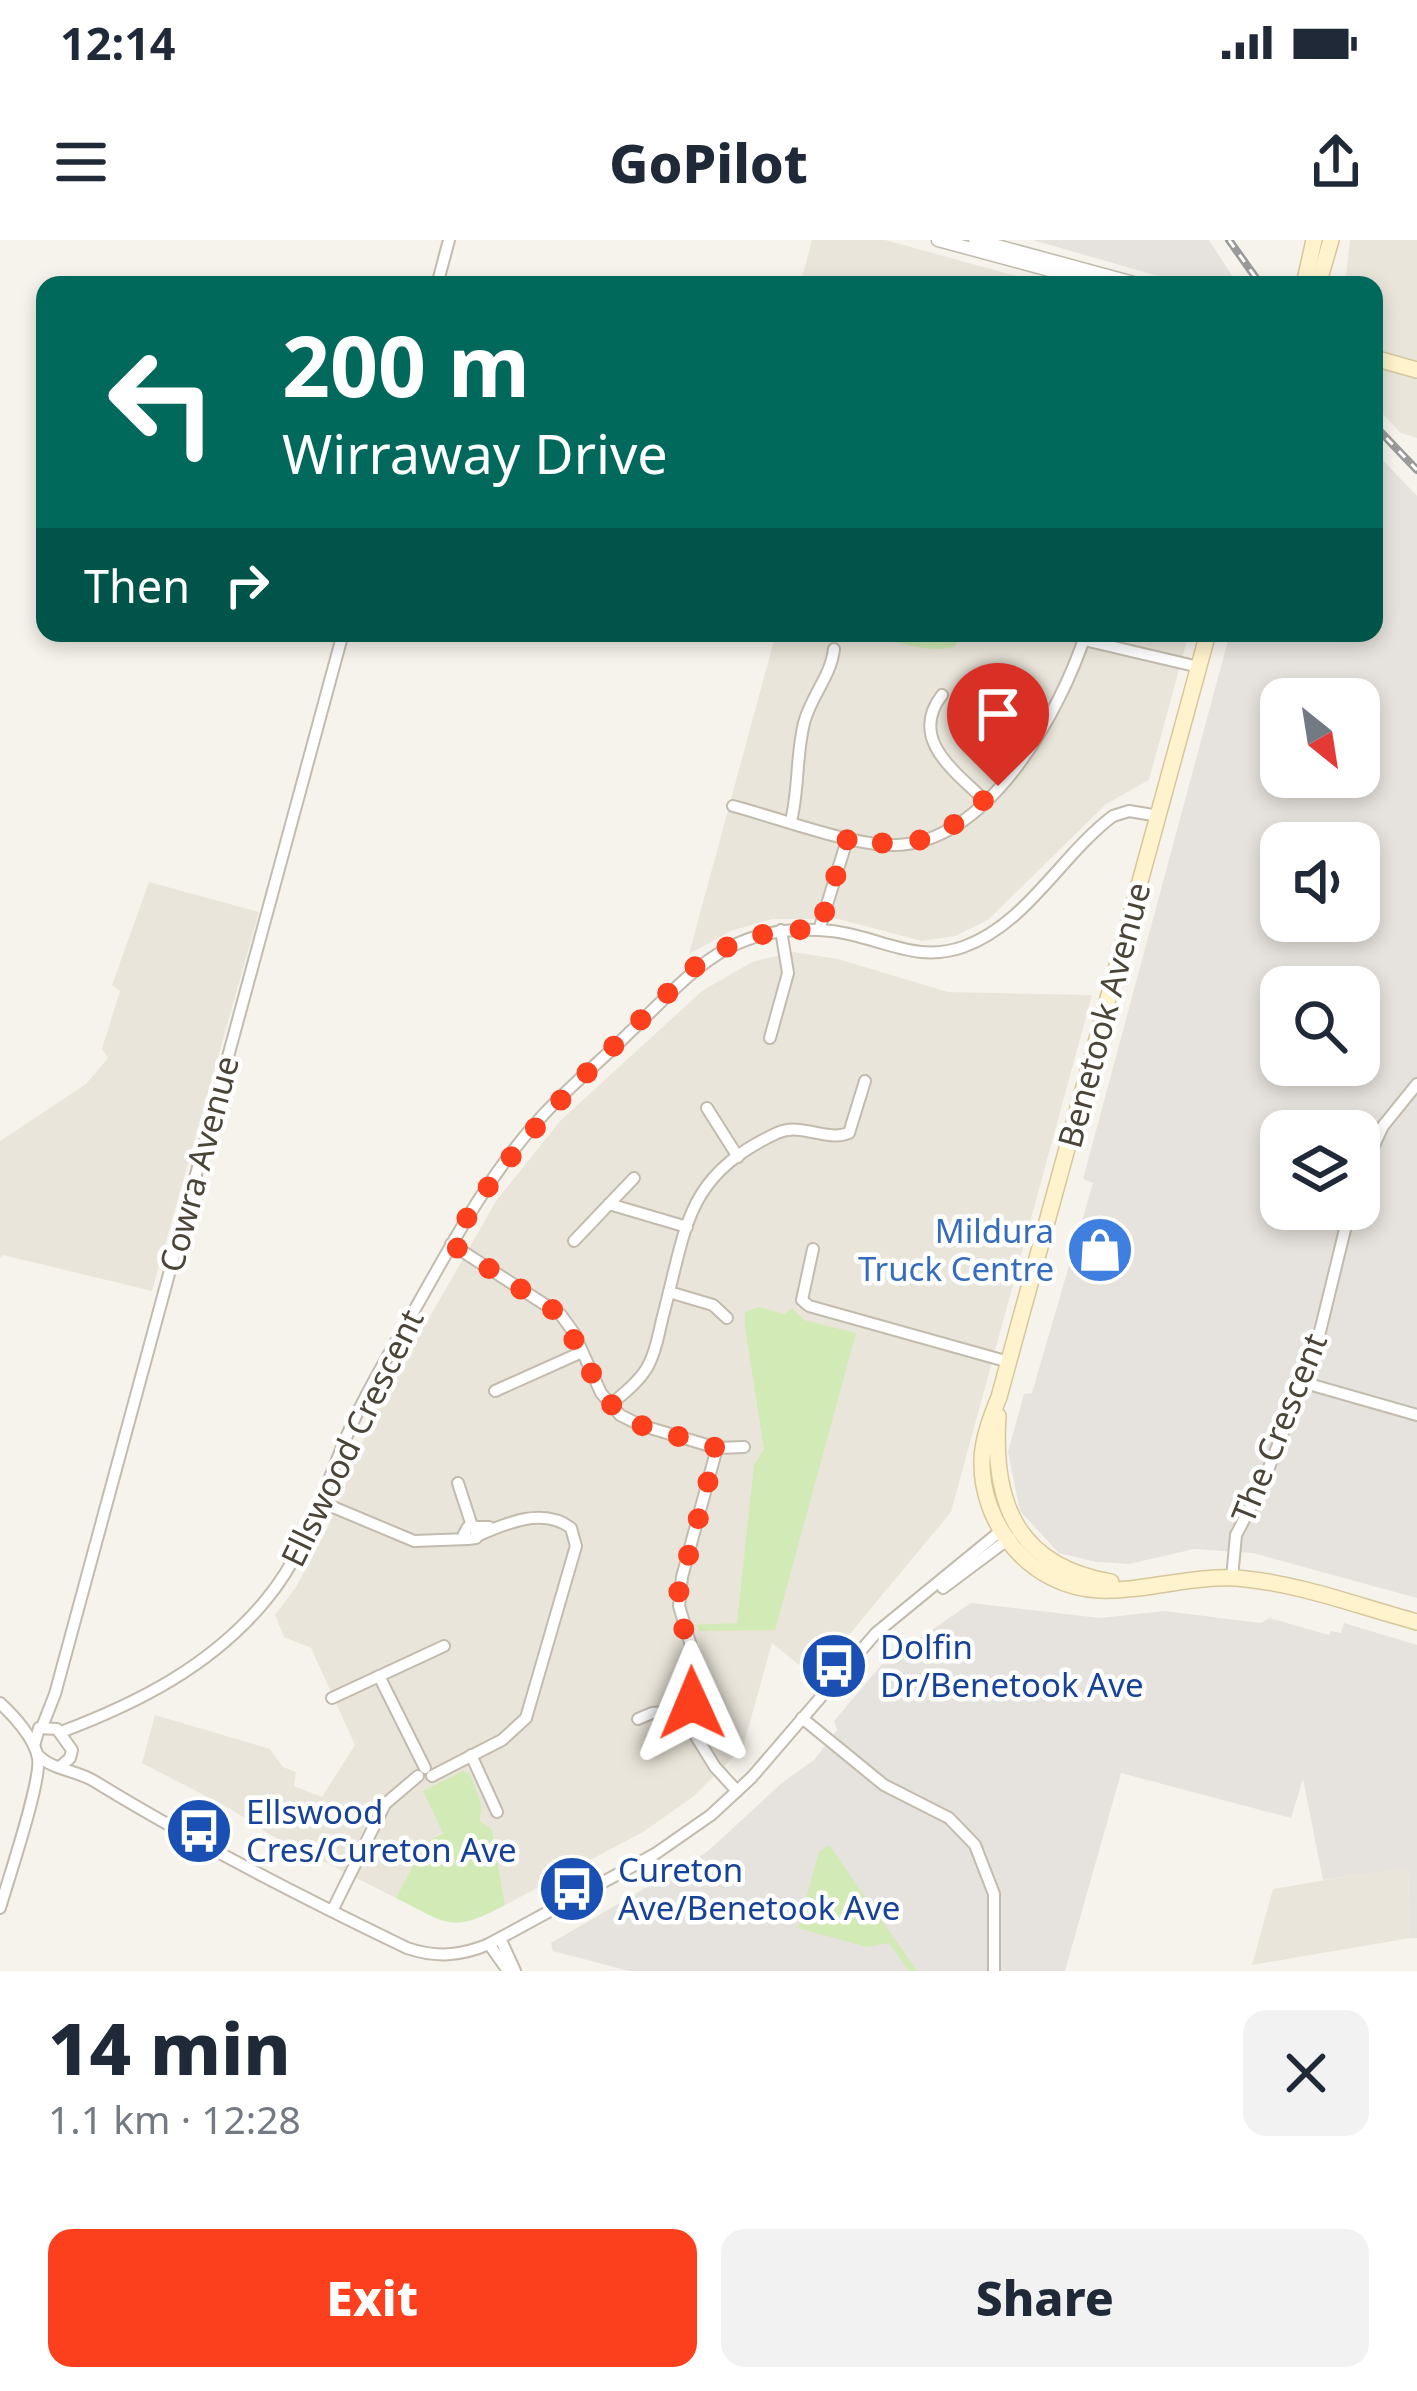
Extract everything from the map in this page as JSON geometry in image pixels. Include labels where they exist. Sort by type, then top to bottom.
[{"type":"main road","points":[[1306,276],[1315,240]]},
{"type":"main road","points":[[1321,276],[1331,240]]},
{"type":"main road","points":[[1383,355],[1417,360]]},
{"type":"main road","points":[[1383,357],[1417,370]]},
{"type":"main road","name":"Benetook Avenue","points":[[1008,1533],[996,1468],[999,1396],[1206,642]]},
{"type":"main road","points":[[1008,1533],[1073,1573],[1110,1582],[1232,1578],[1284,1586],[1417,1622]]},
{"type":"street","points":[[439,276],[449,240]]},
{"type":"street","points":[[938,240],[994,246]]},
{"type":"street","points":[[975,240],[1065,275]]},
{"type":"street","name":"Cowra Avenue","points":[[55,1694],[341,642]]},
{"type":"street","points":[[733,806],[848,837],[897,845],[927,839],[959,823],[984,800],[1045,727],[1082,642]]},
{"type":"street","points":[[1104,642],[1198,670]]},
{"type":"street","points":[[791,821],[800,781],[804,724],[833,649]]},
{"type":"street","points":[[942,695],[931,716],[932,741],[944,761],[984,800]]},
{"type":"street","name":"Ellswood Crescent","points":[[59,1730],[92,1723],[178,1676],[231,1637],[279,1584],[320,1505],[365,1398],[496,1172],[527,1132],[691,970],[736,942],[781,931],[824,931],[905,952],[938,953],[967,946],[1004,923],[1108,819],[1129,811],[1159,816]]},
{"type":"street","points":[[824,931],[848,837]]},
{"type":"street","points":[[770,1038],[788,973],[781,931]]},
{"type":"street","points":[[609,1406],[648,1365],[687,1227],[703,1188],[738,1157],[788,1130],[846,1135],[854,1125],[866,1081]]},
{"type":"street","points":[[1380,1132],[1417,1084]]},
{"type":"street","points":[[707,1108],[738,1157]]},
{"type":"street","points":[[574,1241],[634,1178]]},
{"type":"street","points":[[609,1204],[687,1227]]},
{"type":"street","name":"The Crescent","points":[[1232,1578],[1236,1535],[1305,1383],[1345,1230]]},
{"type":"street","points":[[449,1248],[561,1315],[609,1406],[640,1425],[717,1448],[744,1447]]},
{"type":"street","points":[[813,1249],[802,1291],[802,1300],[809,1306],[1009,1362]]},
{"type":"street","points":[[669,1292],[713,1305],[727,1318]]},
{"type":"street","points":[[495,1391],[583,1352]]},
{"type":"street","points":[[1305,1383],[1417,1415]]},
{"type":"street","points":[[717,1448],[678,1595],[695,1659],[694,1733],[740,1789]]},
{"type":"street","points":[[458,1483],[471,1531]]},
{"type":"street","points":[[320,1505],[414,1541],[449,1540],[539,1517],[563,1522],[574,1531],[576,1546],[531,1707],[511,1734],[424,1774],[385,1804],[330,1910]]},
{"type":"street","points":[[5,1708],[47,1764],[97,1783],[166,1825],[407,1948],[429,1954],[465,1953],[672,1844],[740,1789],[890,1622],[1008,1533]]},
{"type":"street","points":[[332,1697],[444,1646]]},
{"type":"street","points":[[379,1676],[424,1774]]},
{"type":"street","points":[[0,1908],[38,1775],[33,1738],[55,1694]]},
{"type":"street","points":[[55,1694],[59,1730],[97,1783]]},
{"type":"street","points":[[5,1708],[41,1728],[59,1730]]},
{"type":"street","points":[[638,1719],[691,1710]]},
{"type":"street","points":[[802,1718],[884,1785],[949,1818],[975,1845],[994,1894],[994,1971]]},
{"type":"street","name":"Ellswood Crescent","points":[[72,1749],[92,1723]]},
{"type":"street","points":[[32,1801],[69,1760],[72,1749]]},
{"type":"street","points":[[471,1755],[497,1812]]},
{"type":"street","points":[[494,1941],[512,1971]]},
{"type":"shaded area","points":[[812,240],[885,240],[1016,276],[802,276]]},
{"type":"shaded area","points":[[1033,240],[1209,240],[1232,276],[1158,276]]},
{"type":"shaded area","points":[[1350,240],[1417,240],[1417,438],[1401,433],[1383,414],[1383,276],[1346,276]]},
{"type":"shaded area","points":[[1383,460],[1417,496],[1417,1598],[1253,1553],[1194,1549],[1129,1564],[1096,1562],[1059,1553],[1020,1511],[1008,1452],[1024,1394],[1032,1393],[1093,1183],[1083,1179],[1228,642],[1383,642]]},
{"type":"shaded area","points":[[774,642],[1187,642],[1149,780],[1106,804],[988,920],[955,936],[922,941],[838,919],[772,919],[731,931],[689,954]]},
{"type":"shaded area","points":[[149,882],[259,912],[152,1291],[0,1258],[0,1141],[86,1084],[108,1058],[102,1049],[120,991],[112,985]]},
{"type":"shaded area","points":[[793,952],[838,959],[948,992],[1092,995],[951,1512],[814,1677],[772,1643],[743,1747],[694,1796],[643,1832],[505,1905],[492,1831],[480,1821],[479,1813],[425,1842],[396,1898],[142,1763],[155,1715],[270,1749],[283,1767],[296,1772],[294,1786],[322,1797],[355,1745],[311,1648],[284,1637],[275,1615],[327,1529],[376,1411],[496,1201],[561,1120],[702,991],[752,962]]},
{"type":"shaded area","points":[[971,1603],[1100,1618],[1164,1611],[1261,1623],[1269,1618],[1329,1635],[1331,1631],[1341,1633],[1344,1623],[1417,1645],[1417,1938],[1410,1938],[1408,1867],[1323,1880],[1303,1779],[1291,1818],[1121,1773],[1065,1971],[629,1971],[553,1951],[551,1943],[707,1852],[814,1760],[837,1730],[834,1721],[883,1663]]},
{"type":"shaded area","points":[[1408,1866],[1410,1938],[1252,1965],[1273,1889]]},
{"type":"green space","points":[[895,642],[957,642],[955,647],[933,649]]},
{"type":"green space","points":[[759,1307],[784,1314],[792,1308],[804,1320],[856,1333],[775,1630],[699,1631],[696,1625],[737,1623],[754,1465],[764,1449],[745,1327],[745,1312]]},
{"type":"green space","points":[[463,1771],[470,1774],[481,1803],[480,1821],[492,1830],[505,1905],[472,1920],[450,1922],[396,1898],[425,1842],[443,1833],[423,1791]]},
{"type":"green space","points":[[829,1845],[917,1971],[909,1971],[889,1943],[867,1947],[798,1928],[819,1852]]},
{"type":"railway","points":[[1229,240],[1255,276]]},
{"type":"railway","points":[[1383,434],[1417,470]]},
{"type":"place","name":"Mildura Truck Centre","points":[[1100,1250]]},
{"type":"place","name":"Dolfin Dr/Benetook Ave","points":[[834,1666]]},
{"type":"place","name":"Ellswood Cres/Cureton Ave","points":[[199,1831]]},
{"type":"place","name":"Cureton Ave/Benetook Ave","points":[[572,1889]]},
{"type":"route","points":[[692,1703],[695,1659],[678,1595],[717,1448],[620,1415],[609,1406],[561,1315],[451,1244],[527,1132],[691,970],[720,950],[754,936],[819,930],[848,837],[897,845],[927,839],[959,823],[998,786]]}]
